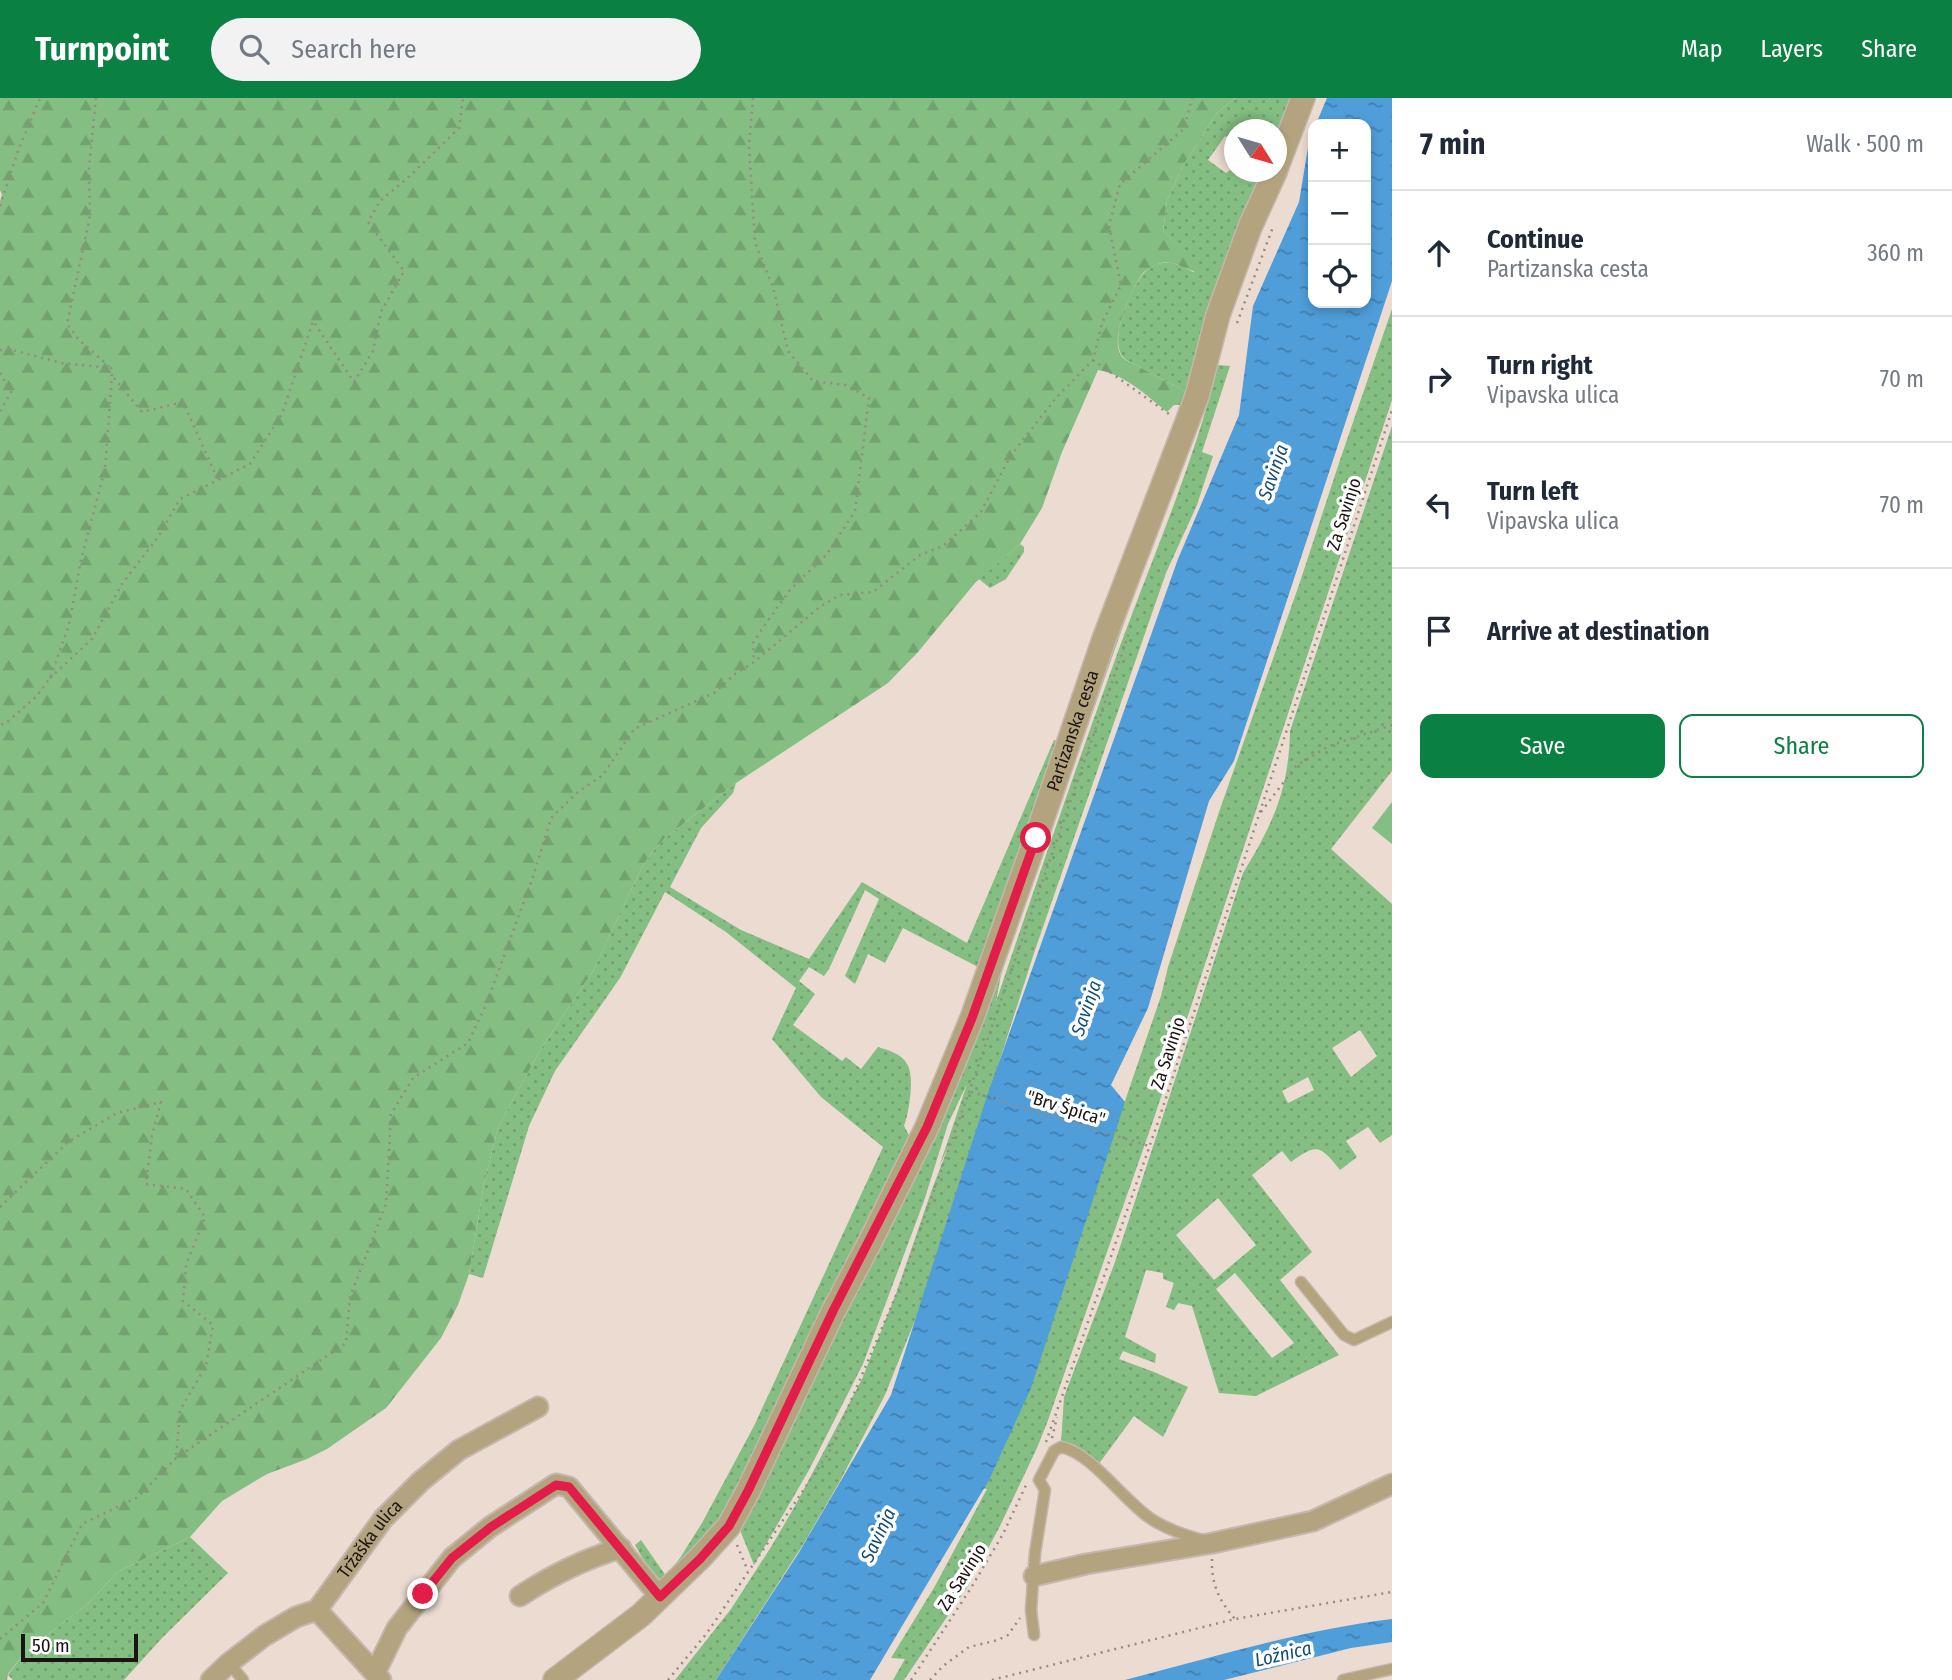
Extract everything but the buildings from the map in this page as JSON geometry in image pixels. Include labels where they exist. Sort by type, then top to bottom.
[{"type":"street","name":"Partizanska cesta","points":[[1287,141],[1303,98]]},
{"type":"street","name":"Partizanska cesta","points":[[555,1680],[641,1615],[700,1559],[729,1526],[833,1311],[927,1127],[972,1018],[1104,639],[1197,396],[1218,315],[1271,182]]},
{"type":"street","name":"Tržaška ulica","points":[[317,1610],[383,1519],[421,1481],[459,1450],[538,1407]]},
{"type":"street","points":[[1034,1576],[1086,1564],[1213,1543],[1312,1521],[1392,1484]]},
{"type":"street","points":[[211,1680],[229,1662],[264,1636],[296,1617],[317,1610],[378,1676],[397,1628],[452,1558],[491,1527],[556,1485],[569,1487],[660,1597]]},
{"type":"street","points":[[520,1596],[592,1556],[621,1548]]},
{"type":"lane","points":[[1301,1282],[1344,1335],[1354,1339],[1392,1322]]},
{"type":"lane","points":[[1034,1635],[1031,1610],[1045,1490],[1039,1480],[1054,1451],[1061,1447],[1079,1454],[1155,1522],[1190,1537],[1213,1543]]},
{"type":"lane","points":[[229,1662],[243,1680]]},
{"type":"lane","points":[[1343,1680],[1392,1670]]},
{"type":"path","points":[[0,206],[18,151],[40,98]]},
{"type":"path","points":[[51,678],[69,625],[80,560],[105,469],[111,368],[79,340],[67,324],[89,216],[89,169],[96,98]]},
{"type":"path","points":[[0,725],[6,723],[37,696],[51,678],[92,639],[122,584],[158,537],[180,499],[250,464],[282,414],[313,321],[354,382],[373,351],[381,312],[404,271],[368,222],[380,201],[459,128],[463,98]]},
{"type":"path","points":[[753,98],[749,146],[755,242],[773,286],[788,351],[813,381],[846,385],[869,398],[855,511],[827,554],[790,590],[764,626],[753,643],[754,662]]},
{"type":"path","points":[[0,1639],[43,1603],[82,1524],[138,1497],[176,1458],[346,1343],[350,1297],[386,1204],[391,1114],[413,1078],[468,1043],[486,1004],[533,877],[551,818],[578,792],[603,775],[634,729],[714,693],[821,606],[840,595],[873,592],[920,555],[943,546],[981,512],[1011,455],[1056,398],[1093,360],[1102,323],[1121,285],[1109,226],[1120,184],[1184,129],[1192,98]]},
{"type":"path","points":[[0,350],[16,351],[61,363],[111,368]]},
{"type":"path","points":[[1093,360],[1174,418]]},
{"type":"path","points":[[0,373],[11,392],[0,412]]},
{"type":"path","points":[[112,376],[142,411],[183,402],[218,480]]},
{"type":"path","name":"Za Savinjo","points":[[1041,1452],[1149,1146],[1392,410]]},
{"type":"path","points":[[1259,814],[1296,766],[1329,746],[1392,725]]},
{"type":"path","name":"\"Brv Špica\"","points":[[748,1571],[829,1452],[900,1286],[970,1092],[1149,1146]]},
{"type":"path","points":[[0,1207],[68,1142],[117,1113],[161,1102],[152,1135],[146,1184],[186,1189],[205,1217],[186,1265],[183,1301],[213,1325],[206,1366],[180,1410],[176,1458]]},
{"type":"path","points":[[1050,1448],[1061,1400]]},
{"type":"path","name":"Za Savinjo","points":[[911,1680],[1003,1534],[1030,1475]]},
{"type":"path","points":[[668,1680],[708,1633],[748,1571],[729,1526]]},
{"type":"path","points":[[1213,1543],[1212,1578],[1219,1599],[1235,1619]]},
{"type":"path","points":[[992,1680],[1235,1619],[1392,1592]]},
{"type":"path","points":[[930,1680],[943,1666],[969,1647],[1007,1635],[1019,1619],[1023,1608]]},
{"type":"green space","points":[[0,98],[1235,98],[1217,113],[1184,164],[1167,200],[1163,231],[1202,267],[1200,272],[1164,263],[1144,272],[1133,290],[1119,328],[1119,350],[1123,358],[1191,394],[1180,405],[1174,405],[1167,412],[1127,381],[1098,370],[1062,452],[1042,508],[1020,544],[975,583],[918,652],[888,683],[736,783],[665,838],[652,852],[641,869],[593,971],[541,1049],[498,1127],[484,1184],[469,1274],[458,1305],[441,1338],[386,1408],[327,1449],[267,1474],[222,1501],[190,1537],[117,1572],[90,1602],[24,1653],[8,1674],[7,1680],[0,1680]]},
{"type":"green space","points":[[1235,98],[1299,98],[1287,129],[1287,119],[1224,119],[1224,137],[1208,160],[1224,172],[1224,182],[1265,182],[1191,394],[1124,358],[1119,350],[1119,328],[1127,302],[1148,269],[1167,263],[1193,272],[1201,267],[1163,231],[1167,200],[1184,164],[1217,113]]},
{"type":"green space","points":[[1392,309],[1392,400],[1153,1121],[1047,1423],[1000,1526],[968,1586],[904,1680],[893,1680],[905,1659],[891,1658],[935,1586],[987,1489],[982,1488],[1090,1203],[1161,996],[1219,812]]},
{"type":"green space","points":[[1218,365],[1230,366],[1202,452],[1213,456],[1197,505],[1166,573],[1034,953],[923,1300],[885,1395],[804,1543],[716,1680],[675,1680],[731,1609],[771,1547],[862,1379],[897,1291],[949,1145],[939,1167],[967,1084],[948,1124],[924,1201],[863,1364],[809,1470],[754,1565],[738,1525],[831,1335],[1065,774],[1164,510],[1002,969],[996,1002],[1104,690],[1186,471]]},
{"type":"green space","points":[[1392,426],[1392,771],[1331,849],[1392,904],[1392,1135],[1380,1143],[1368,1127],[1346,1141],[1357,1157],[1340,1170],[1323,1151],[1307,1152],[1291,1162],[1282,1151],[1252,1175],[1312,1252],[1280,1280],[1339,1355],[1256,1396],[1219,1393],[1192,1306],[1178,1303],[1174,1310],[1166,1307],[1174,1283],[1163,1279],[1163,1273],[1146,1270],[1125,1337],[1156,1354],[1155,1363],[1123,1351],[1119,1359],[1188,1387],[1163,1437],[1134,1416],[1098,1465],[1061,1443],[1064,1397],[1115,1262],[1243,873],[1271,822],[1283,788],[1290,731]],"holes":[[[1360,1030],[1377,1056],[1351,1077],[1332,1048]],[[1308,1077],[1314,1090],[1288,1103],[1282,1091]],[[1218,1198],[1256,1245],[1214,1280],[1176,1235]],[[1235,1273],[1294,1343],[1272,1358],[1216,1289]]]},
{"type":"green space","points":[[1020,544],[1024,547],[1024,552],[1006,579],[990,588],[979,579]]},
{"type":"green space","points":[[1054,740],[1060,742],[980,968],[903,928],[885,963],[868,954],[855,984],[845,976],[879,899],[865,890],[824,976],[809,967],[799,981],[815,994],[793,1025],[842,1061],[846,1057],[861,1069],[878,1047],[905,1061],[911,1085],[904,1126],[910,1137],[765,1437],[721,1517],[696,1553],[659,1583],[635,1545],[641,1540],[666,1576],[702,1523],[754,1426],[883,1147],[821,1097],[772,1039],[796,988],[726,932],[665,892],[620,978],[555,1071],[529,1126],[483,1278],[469,1274],[484,1184],[498,1127],[541,1049],[593,971],[641,869],[652,852],[665,838],[736,783],[733,793],[701,828],[670,887],[741,930],[809,959],[862,882],[967,943]]},
{"type":"green space","points":[[1392,802],[1392,844],[1372,828]]},
{"type":"green space","points":[[190,1537],[228,1573],[124,1680],[13,1680],[8,1675],[24,1653],[90,1602],[117,1572]]},
{"type":"water","name":"Savinja","points":[[1327,98],[1392,98],[1392,281],[1234,761],[1209,801],[1148,1008],[1111,1085],[1125,1102],[1031,1388],[989,1480],[870,1680],[716,1680],[798,1554],[891,1395],[987,1096],[1178,559],[1239,415],[1253,306],[1299,202],[1308,148],[1308,308],[1371,308],[1371,119],[1318,119]]},
{"type":"water","name":"Ložnica","points":[[1392,1619],[1392,1642],[1351,1648],[1224,1680],[1125,1680],[1291,1637]]},
{"type":"route","points":[[423,1594],[452,1558],[491,1527],[556,1485],[569,1487],[660,1597],[700,1559],[729,1526],[833,1311],[927,1127],[972,1018],[1036,838]]}]
